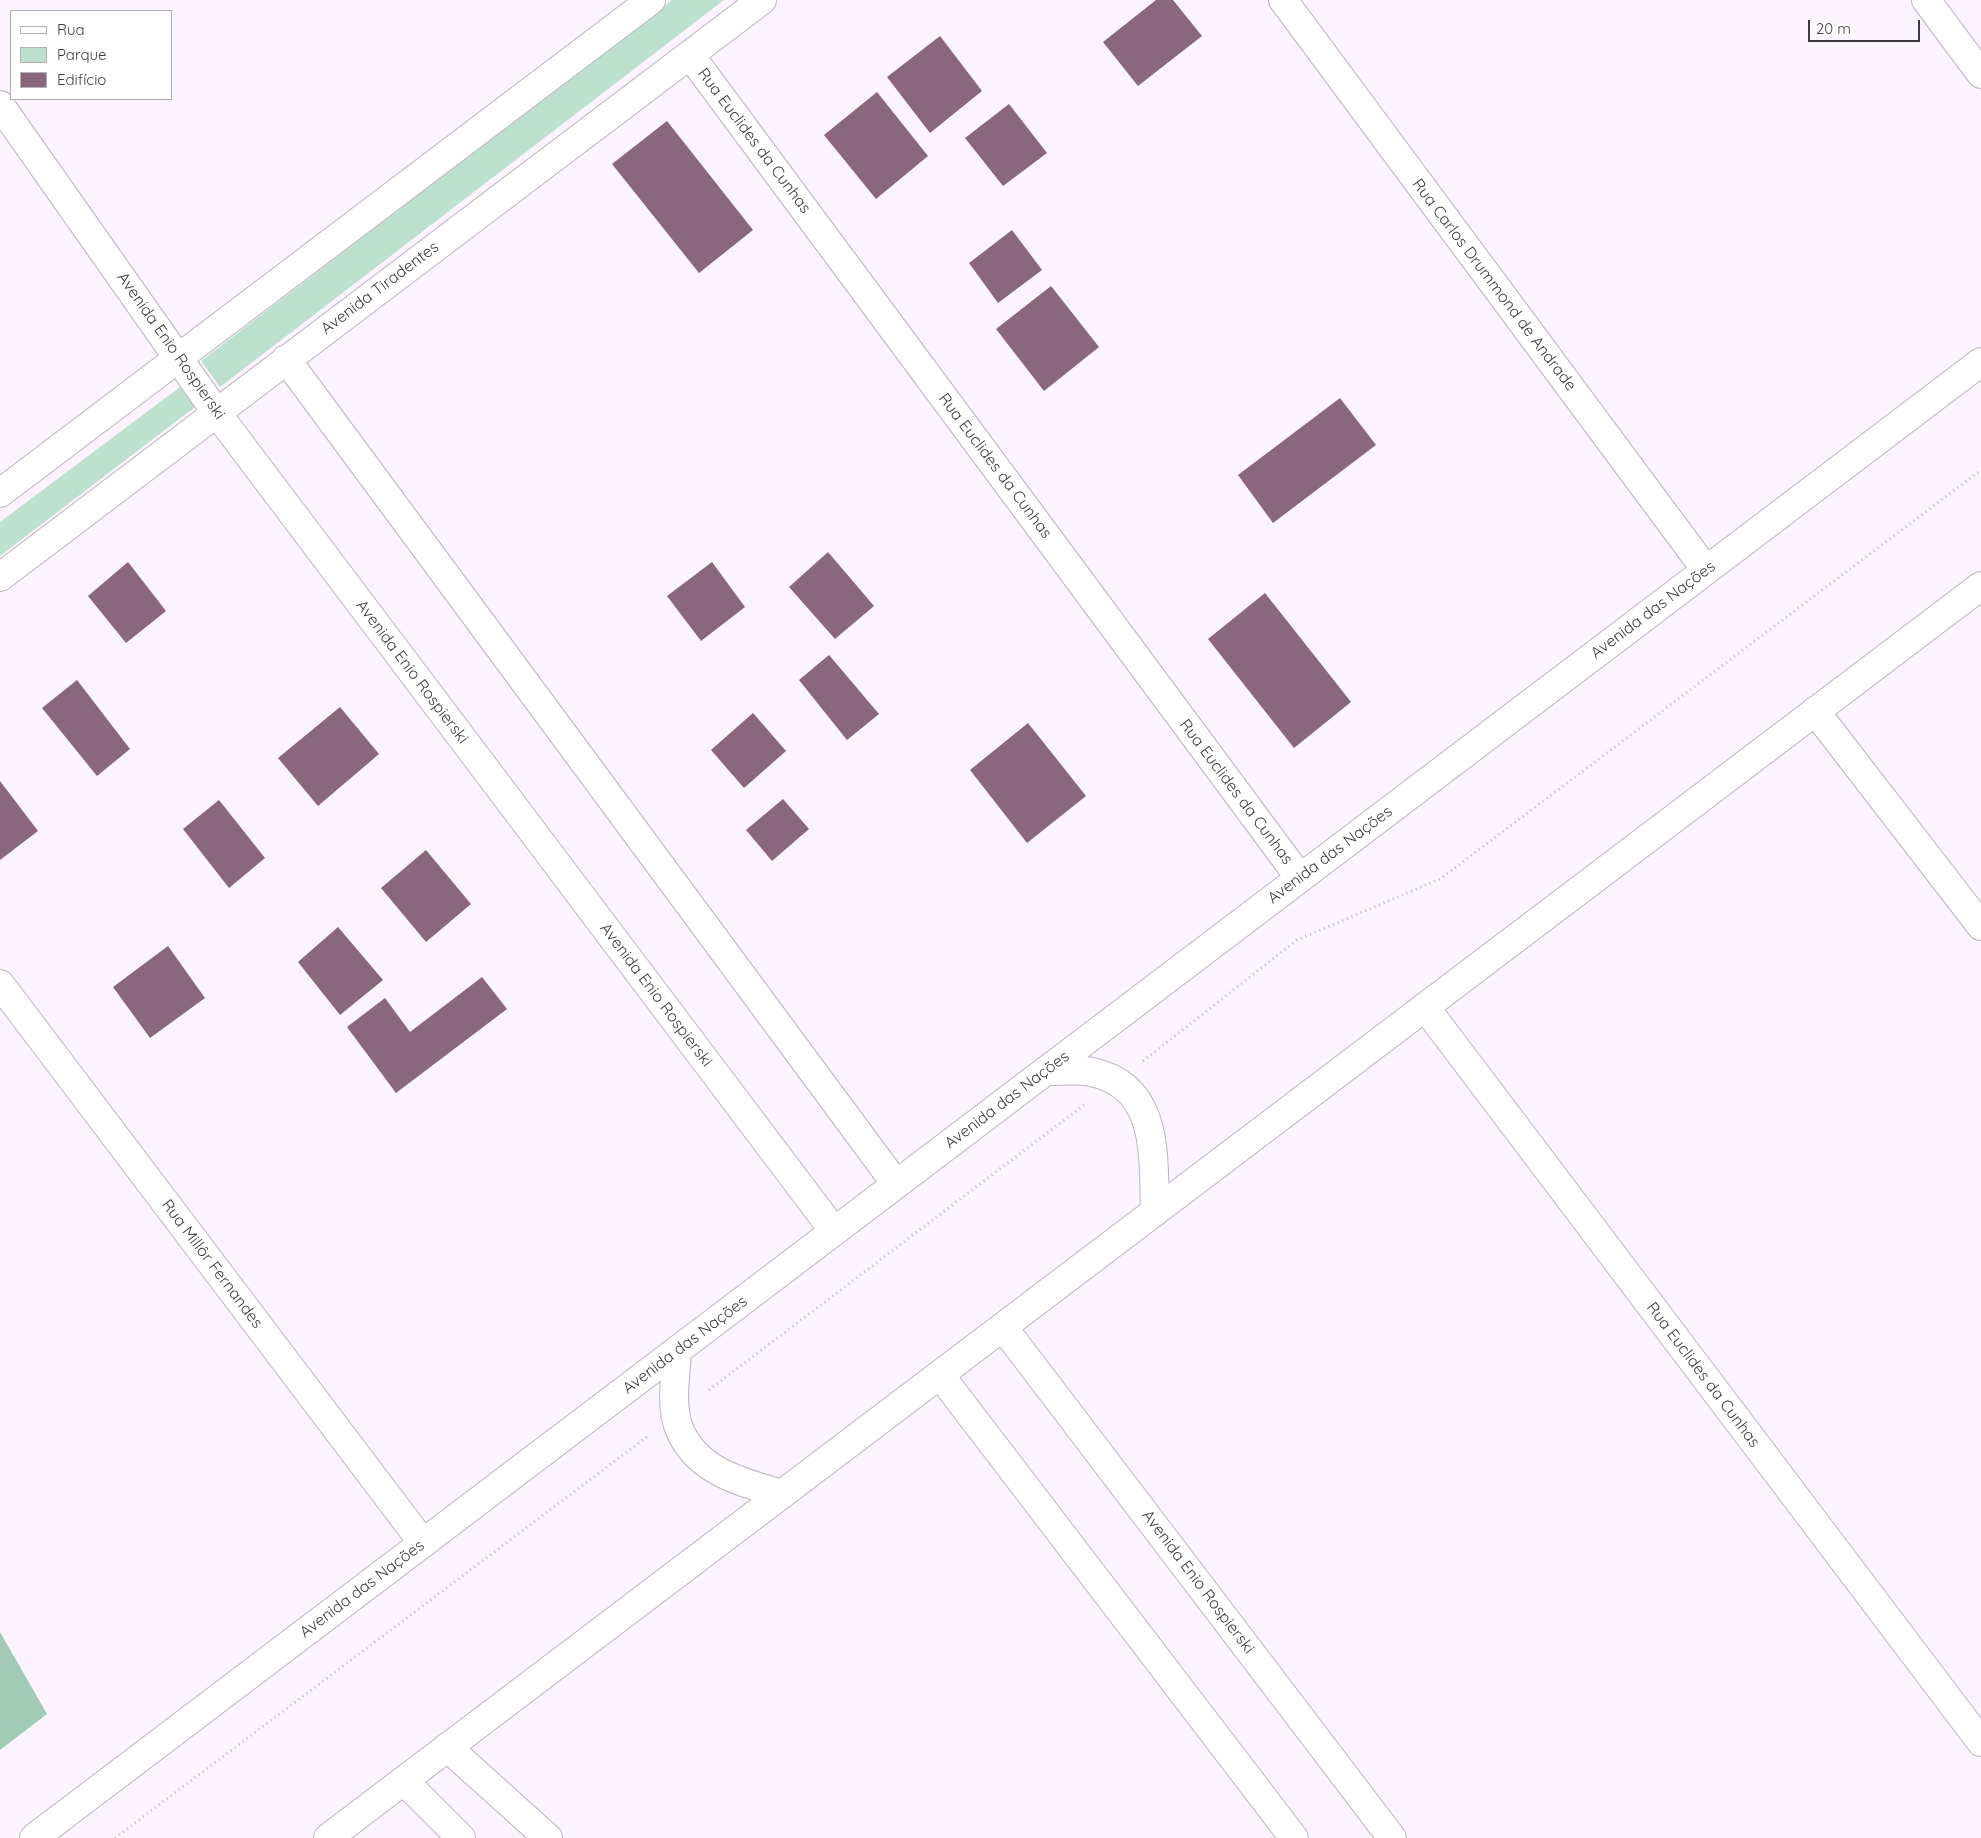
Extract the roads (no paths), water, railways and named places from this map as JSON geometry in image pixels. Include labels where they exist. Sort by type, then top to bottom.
[{"type":"street","points":[[0,493],[651,0]]},
{"type":"street","name":"Avenida Tiradentes","points":[[0,577],[762,0]]},
{"type":"street","name":"Rua Carlos Drummond de Andrade","points":[[1283,0],[1706,570]]},
{"type":"street","points":[[1926,0],[1981,74]]},
{"type":"street","name":"Rua Euclides da Cunhas","points":[[690,55],[1300,878]]},
{"type":"street","name":"Avenida Enio Rospierski","points":[[0,105],[216,412],[834,1232]]},
{"type":"street","points":[[286,359],[896,1184]]},
{"type":"street","name":"Avenida das Nações","points":[[34,1838],[1981,362]]},
{"type":"street","points":[[328,1838],[1981,586]]},
{"type":"street","points":[[1816,711],[1981,926]]},
{"type":"street","name":"Rua Millôr Fernandes","points":[[0,984],[423,1543]]},
{"type":"street","name":"Rua Euclides da Cunhas","points":[[1425,1007],[1981,1742]]},
{"type":"street","points":[[1046,1071],[1090,1071],[1127,1088],[1142,1107],[1149,1129],[1155,1212]]},
{"type":"street","name":"Avenida Enio Rospierski","points":[[1003,1327],[1392,1838]]},
{"type":"street","points":[[677,1350],[675,1397],[679,1427],[695,1454],[711,1469],[741,1482],[782,1494]]},
{"type":"street","points":[[940,1375],[1294,1838]]},
{"type":"street","points":[[448,1747],[548,1838]]},
{"type":"street","points":[[404,1780],[461,1838]]}]
